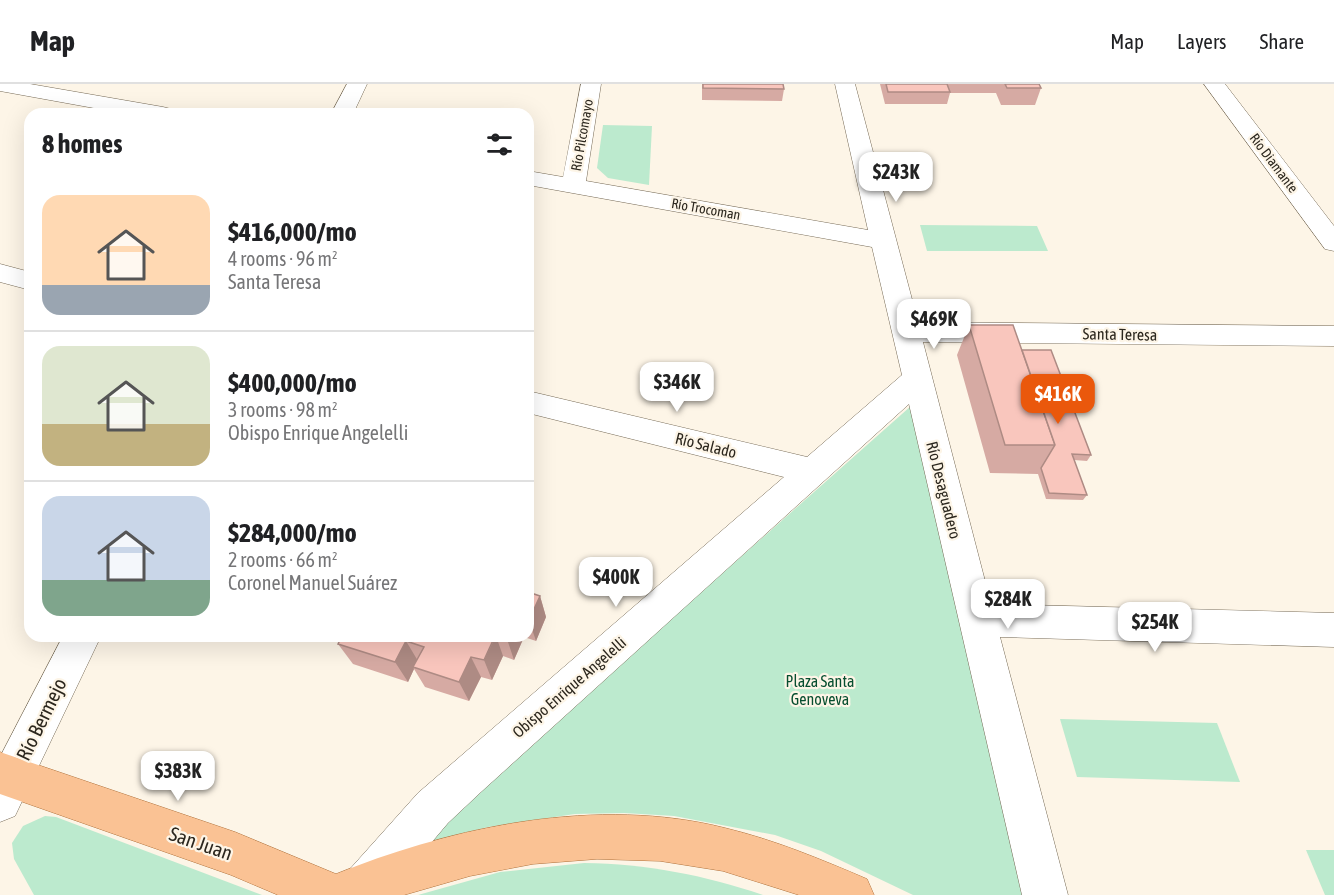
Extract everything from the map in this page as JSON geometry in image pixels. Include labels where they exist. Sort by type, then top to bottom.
[{"type":"main road","name":"San Juan","points":[[4,784],[235,854],[346,892]]},
{"type":"main road","points":[[346,892],[442,861],[501,847],[557,838],[610,835],[660,839],[767,861],[827,883],[851,895]]},
{"type":"street","points":[[345,108],[357,84]]},
{"type":"street","name":"Río Pilcomayo","points":[[573,186],[591,84]]},
{"type":"street","name":"Río Desaguadero","points":[[845,84],[1045,895]]},
{"type":"street","name":"Río Diamante","points":[[1214,84],[1334,243]]},
{"type":"street","points":[[0,85],[129,108]]},
{"type":"street","name":"Río Trocoman","points":[[534,179],[883,240]]},
{"type":"street","points":[[0,273],[24,279]]},
{"type":"street","name":"Santa Teresa","points":[[905,332],[1334,336]]},
{"type":"street","name":"Obispo Enrique Angelelli","points":[[346,892],[465,777],[917,379]]},
{"type":"street","name":"Río Salado","points":[[534,403],[814,471]]},
{"type":"street","points":[[977,620],[1334,630]]},
{"type":"street","name":"Río Bermejo","points":[[4,784],[79,642]]},
{"type":"green space","points":[[603,125],[652,126],[649,185],[608,178],[597,168]]},
{"type":"green space","points":[[920,225],[1037,226],[1048,251],[927,251]]},
{"type":"green space","name":"Plaza Santa Genoveva","points":[[911,406],[1022,895],[913,895],[821,851],[775,835],[674,816],[624,813],[575,814],[488,827],[416,845]]},
{"type":"green space","points":[[1060,719],[1217,723],[1240,782],[1077,777]]},
{"type":"green space","points":[[45,816],[56,817],[262,895],[34,895],[14,859],[12,843],[23,826]]},
{"type":"green space","points":[[1306,850],[1334,850],[1334,895],[1325,895]]},
{"type":"green space","points":[[584,863],[653,868],[719,882],[763,895],[418,895],[500,872]]},
{"type":"building","points":[[703,84],[783,84],[784,89],[703,88]]},
{"type":"building","points":[[886,84],[947,84],[950,92],[888,92]]},
{"type":"building","points":[[1005,84],[1039,84],[1041,88],[1007,88]]},
{"type":"building","points":[[969,325],[1013,325],[1055,445],[1005,445]]},
{"type":"building","points":[[1022,350],[1051,350],[1091,455],[1072,454],[1087,495],[1049,493],[1041,468],[1055,445]]},
{"type":"building","points":[[534,594],[540,596],[534,609]]},
{"type":"building","points":[[339,642],[405,642],[395,662],[338,644]]},
{"type":"building","points":[[409,642],[492,642],[484,660],[471,657],[459,682],[413,667],[424,647]]}]
